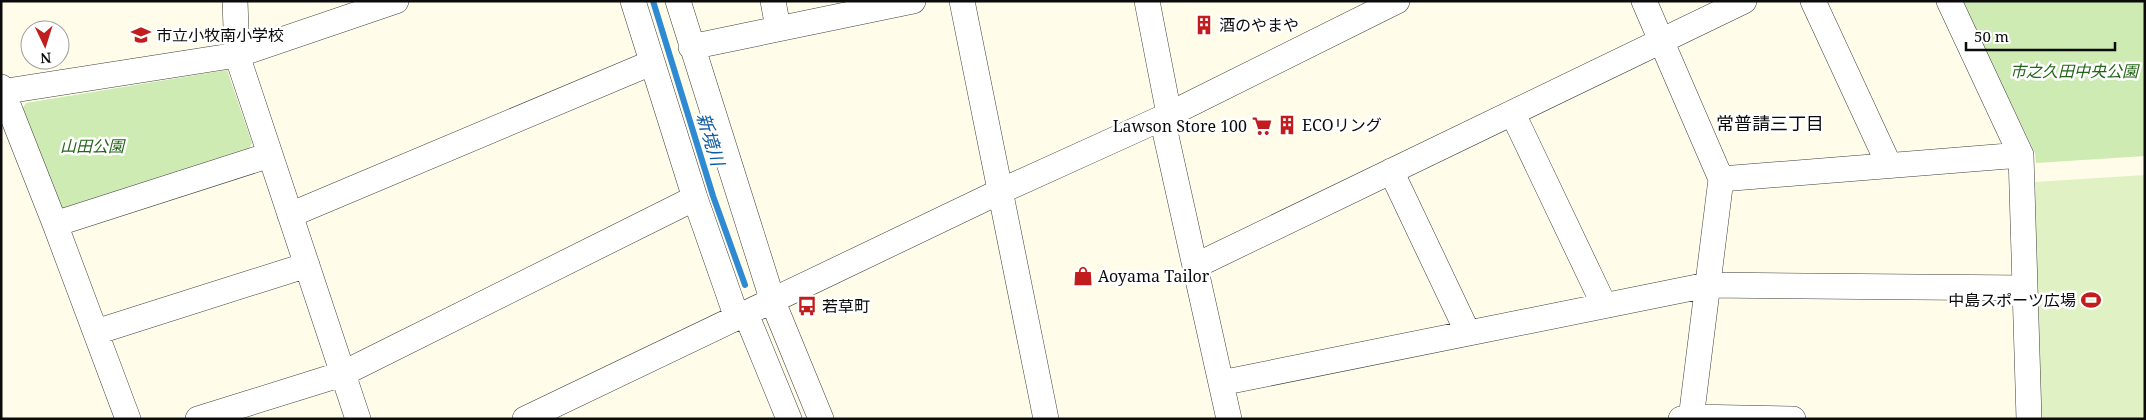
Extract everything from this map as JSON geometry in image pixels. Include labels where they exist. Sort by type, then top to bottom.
[{"type":"street","points":[[235,1],[237,55],[358,419]]},
{"type":"street","points":[[128,419],[55,224],[2,90],[237,55],[396,1]]},
{"type":"street","points":[[633,1],[695,198],[742,316],[790,419]]},
{"type":"street","points":[[678,1],[773,302],[821,419]]},
{"type":"street","points":[[773,1],[778,28]]},
{"type":"street","points":[[691,47],[913,1]]},
{"type":"street","points":[[962,1],[1046,419]]},
{"type":"street","points":[[1146,1],[1195,266],[1229,419]]},
{"type":"street","points":[[526,419],[773,302],[1000,191],[1166,116],[1397,1]]},
{"type":"street","points":[[1644,1],[1721,179],[1688,418],[1793,419]]},
{"type":"street","points":[[1195,266],[1744,1]]},
{"type":"street","points":[[1813,1],[1889,165]]},
{"type":"street","points":[[1949,1],[2021,156],[2029,419]]},
{"type":"street","points":[[290,215],[651,63]]},
{"type":"street","points":[[1513,114],[1604,305]]},
{"type":"street","points":[[55,224],[270,154]]},
{"type":"street","points":[[1721,179],[2021,156]]},
{"type":"street","points":[[1392,171],[1467,331]]},
{"type":"street","points":[[198,419],[342,374],[695,198]]},
{"type":"street","points":[[96,332],[307,265]]},
{"type":"street","points":[[1221,383],[1467,331],[1708,284],[2025,288]]},
{"type":"green space","name":"市之久田中央公園","points":[[1962,1],[2145,1],[2145,156],[2036,163],[2035,153]]},
{"type":"green space","name":"山田公園","points":[[227,70],[252,143],[248,151],[67,210],[57,206],[21,111],[26,103]]},
{"type":"green space","name":"中島スポーツ広場","points":[[2145,175],[2145,419],[2040,419],[2035,182]]},
{"type":"waterway","name":"新境川","points":[[653,1],[713,196],[745,285]]},
{"type":"place","name":"酒のやまや","points":[[1204,25]]},
{"type":"place","name":"市立小牧南小学校","points":[[141,35]]},
{"type":"place","name":"ECOリング","points":[[1287,125]]},
{"type":"place","name":"Lawson Store 100","points":[[1262,126]]},
{"type":"place","name":"Aoyama Tailor","points":[[1083,276]]},
{"type":"place","name":"中島スポーツ広場","points":[[2091,300]]},
{"type":"place","name":"若草町","points":[[807,306]]},
{"type":"district","name":"常普請三丁目","points":[[1770,123]]}]
